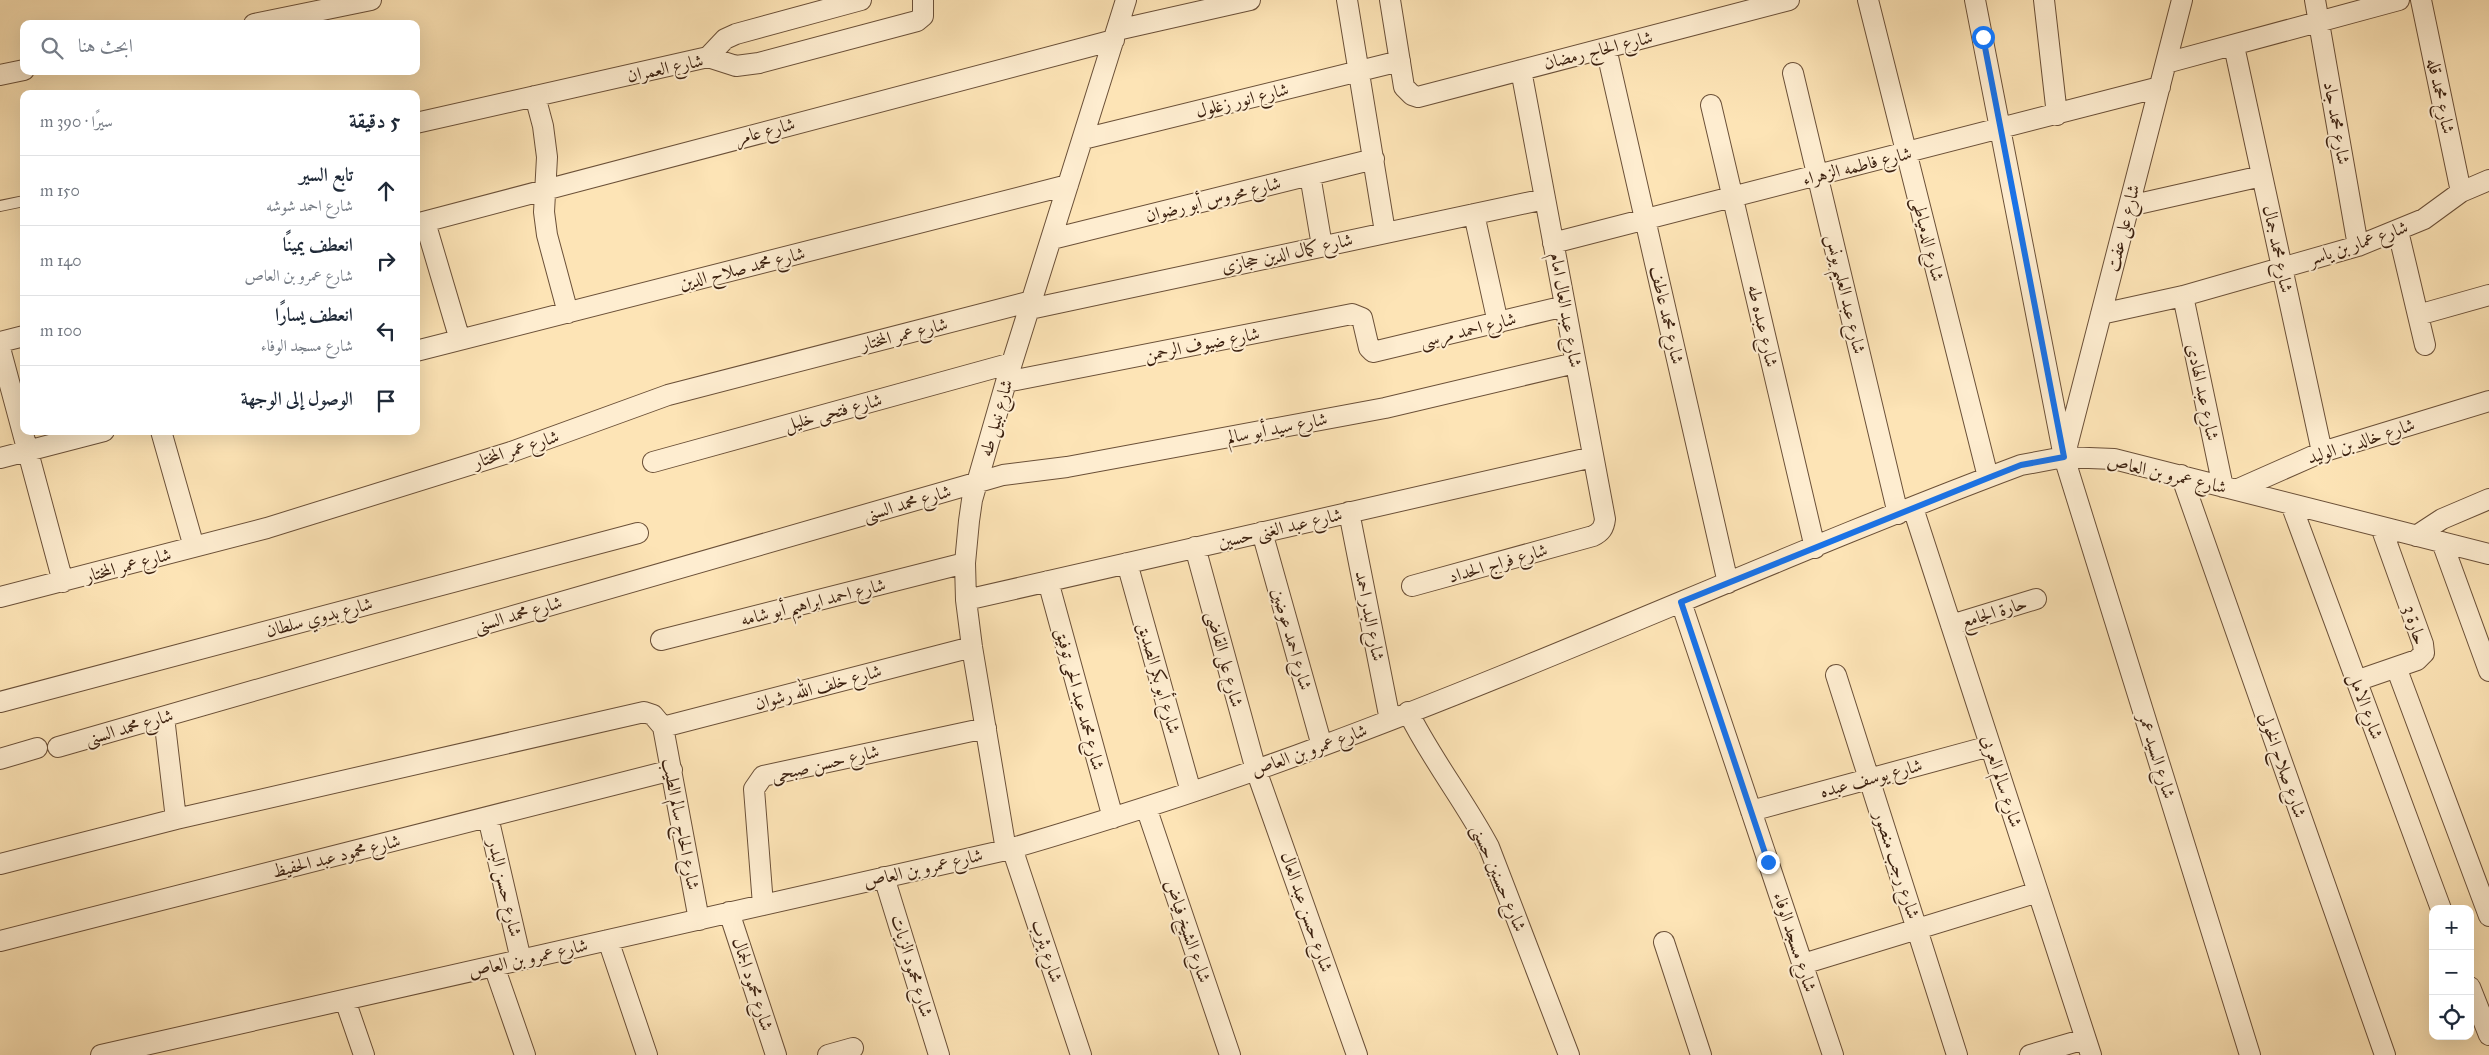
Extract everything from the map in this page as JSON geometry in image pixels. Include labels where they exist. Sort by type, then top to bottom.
[{"type":"street","points":[[274,20],[371,0]]},
{"type":"street","points":[[708,57],[725,39],[736,34],[861,0]]},
{"type":"street","name":"شارع العمران","points":[[420,122],[708,57],[726,64],[746,66],[917,22],[923,16],[923,0]]},
{"type":"street","name":"شارع نبيل طه","points":[[1009,849],[972,647],[966,600],[965,563],[969,521],[972,500],[1006,382],[1126,0]]},
{"type":"street","name":"شارع عامر","points":[[421,223],[1250,0]]},
{"type":"street","points":[[1347,0],[1385,232]]},
{"type":"street","points":[[1390,0],[1400,61]]},
{"type":"street","name":"شارع الحاج رمضان","points":[[1400,61],[1404,87],[1408,92],[1418,97],[1789,0]]},
{"type":"street","name":"شارع الدمياطى","points":[[1868,0],[1988,478]]},
{"type":"street","name":"شارع السيد عمر","points":[[1975,0],[2064,457],[2250,1055]]},
{"type":"street","points":[[2044,0],[2057,115]]},
{"type":"street","name":"شارع على عفت","points":[[2064,457],[2182,0]]},
{"type":"street","name":"شارع محمد جاد","points":[[2315,0],[2358,246]]},
{"type":"street","points":[[2166,63],[2399,0]]},
{"type":"street","name":"شارع محمد قله","points":[[2421,0],[2461,192]]},
{"type":"street","name":"شارع محمد جمال","points":[[2234,46],[2322,452]]},
{"type":"street","name":"شارع محمد عاطف","points":[[1606,48],[1728,583]]},
{"type":"street","name":"شارع انور زغلول","points":[[1083,139],[1400,61]]},
{"type":"street","name":"شارع عبد العال امام","points":[[1520,70],[1605,519],[1604,526],[1600,532],[1583,539]]},
{"type":"street","points":[[0,75],[20,71]]},
{"type":"street","name":"شارع عبد العليم يونس","points":[[1794,73],[1818,176],[1906,511]]},
{"type":"street","name":"شارع فاطمه الزهراء","points":[[1553,243],[2160,87]]},
{"type":"street","points":[[535,96],[543,126],[547,157],[544,212],[547,235],[568,312]]},
{"type":"street","name":"شارع عبده طه","points":[[1711,105],[1815,548]]},
{"type":"street","name":"شارع محروس أبو رضوان","points":[[1052,239],[1374,159]]},
{"type":"street","points":[[1310,175],[1322,246]]},
{"type":"street","points":[[2129,206],[2262,176]]},
{"type":"street","name":"شارع عمار بن ياسر","points":[[2101,314],[2183,296],[2358,246],[2398,232],[2424,219],[2461,192],[2489,180]]},
{"type":"street","name":"شارع محمد صلاح الدين","points":[[420,350],[1068,185]]},
{"type":"street","name":"شارع كمال الدين حجازى","points":[[1031,305],[1545,199]]},
{"type":"street","points":[[1474,214],[1498,322]]},
{"type":"street","points":[[421,223],[460,340]]},
{"type":"street","points":[[2398,232],[2425,345]]},
{"type":"street","points":[[2418,315],[2489,294]]},
{"type":"street","name":"شارع عبد الهادى","points":[[2183,296],[2229,488]]},
{"type":"street","name":"شارع عمر المختار","points":[[0,597],[276,525],[512,452],[668,395],[1031,305]]},
{"type":"street","name":"شارع احمد مرسى","points":[[1371,351],[1377,352],[1565,306]]},
{"type":"street","name":"شارع ضيوف الرحمن","points":[[1006,382],[1352,314],[1362,318],[1371,351]]},
{"type":"street","points":[[0,342],[20,337]]},
{"type":"street","points":[[0,348],[20,421]]},
{"type":"street","name":"شارع فتحى خليل","points":[[653,462],[1012,363]]},
{"type":"street","name":"شارع سيد أبو سالم","points":[[978,483],[1003,476],[1067,467],[1385,408],[1575,363]]},
{"type":"street","name":"شارع خالد بن الوليد","points":[[2229,488],[2322,452],[2489,401]]},
{"type":"street","points":[[24,435],[63,582]]},
{"type":"street","points":[[0,458],[88,435]]},
{"type":"street","points":[[162,435],[194,547]]},
{"type":"street","name":"شارع عبد الغنى حسين","points":[[966,600],[1593,457]]},
{"type":"street","name":"شارع عمرو بن العاص","points":[[101,1055],[1009,849],[1113,818],[1322,746],[2021,465],[2064,457],[2114,459],[2489,554]]},
{"type":"street","name":"شارع صلاح الخولى","points":[[2181,475],[2385,1055]]},
{"type":"street","name":"شارع محمد السنى","points":[[58,747],[978,483]]},
{"type":"street","points":[[2416,536],[2442,518],[2489,499]]},
{"type":"street","name":"شارع الامل","points":[[2291,504],[2440,905]]},
{"type":"street","name":"شارع سالم العربى","points":[[1906,511],[1951,625],[2088,1047]]},
{"type":"street","name":"شارع البدر احمد","points":[[1349,512],[1399,716]]},
{"type":"street","name":"حارة 3","points":[[2356,681],[2421,657],[2424,648],[2381,527]]},
{"type":"street","name":"شارع احمد عوضين","points":[[1262,532],[1322,746]]},
{"type":"street","name":"شارع بدوي سلطان","points":[[0,702],[638,533]]},
{"type":"street","name":"شارع فراج الحداد","points":[[1412,586],[1583,539]]},
{"type":"street","points":[[2442,542],[2489,672]]},
{"type":"street","name":"شارع على القاضى","points":[[1194,547],[1256,770]]},
{"type":"street","name":"شارع احمد ابراهيم أبو شامه","points":[[661,640],[965,563]]},
{"type":"street","name":"شارع أبو بكر الصديق","points":[[1128,563],[1191,792]]},
{"type":"street","name":"شارع محمد عبد الحى توفيق","points":[[1048,581],[1113,818]]},
{"type":"street","name":"حارة الجامع","points":[[1951,625],[2036,599]]},
{"type":"street","name":"شارع مسجد الوفاء","points":[[1681,602],[1833,1055]]},
{"type":"street","name":"شارع خلف الله رشوان","points":[[663,727],[972,647]]},
{"type":"street","points":[[2396,667],[2489,916]]},
{"type":"street","name":"شارع رجب منصور","points":[[1836,676],[1957,1055]]},
{"type":"street","points":[[0,864],[176,820],[636,713],[653,715],[663,727]]},
{"type":"street","name":"شارع حسنين حسنى","points":[[1399,716],[1426,747],[1472,816],[1489,847],[1568,1055]]},
{"type":"street","points":[[164,717],[176,820]]},
{"type":"street","name":"شارع الحاج سالم الطيب","points":[[663,727],[699,920]]},
{"type":"street","name":"شارع حسن صبحى","points":[[763,905],[754,789],[763,776],[986,728]]},
{"type":"street","name":"شارع يوسف عبده","points":[[1751,811],[1990,746]]},
{"type":"street","points":[[0,759],[37,748]]},
{"type":"street","name":"شارع محمود عبد الحفيظ","points":[[0,941],[672,770]]},
{"type":"street","name":"شارع حسن عبد العال","points":[[1256,770],[1357,1055]]},
{"type":"street","name":"شارع الشيخ فياض","points":[[1146,807],[1230,1055]]},
{"type":"street","name":"شارع حسن البدر","points":[[488,817],[521,960]]},
{"type":"street","name":"شارع يثرب","points":[[1009,849],[1081,1055]]},
{"type":"street","name":"شارع محمود الزيات","points":[[884,877],[939,1055]]},
{"type":"street","points":[[1802,964],[2038,892]]},
{"type":"street","name":"شارع محمود الجمال","points":[[729,912],[776,1055]]},
{"type":"street","points":[[608,940],[647,1055]]},
{"type":"street","points":[[1664,942],[1701,1055]]},
{"type":"street","points":[[494,966],[524,1055]]},
{"type":"street","points":[[2473,995],[2489,1035]]},
{"type":"street","points":[[345,1000],[364,1055]]},
{"type":"street","points":[[2030,1055],[2088,1047]]},
{"type":"street","points":[[828,1055],[853,1048]]},
{"type":"lane","points":[[0,206],[20,202]]},
{"type":"route","points":[[1768,862],[1681,602],[2021,465],[2064,457],[1983,37]]}]
